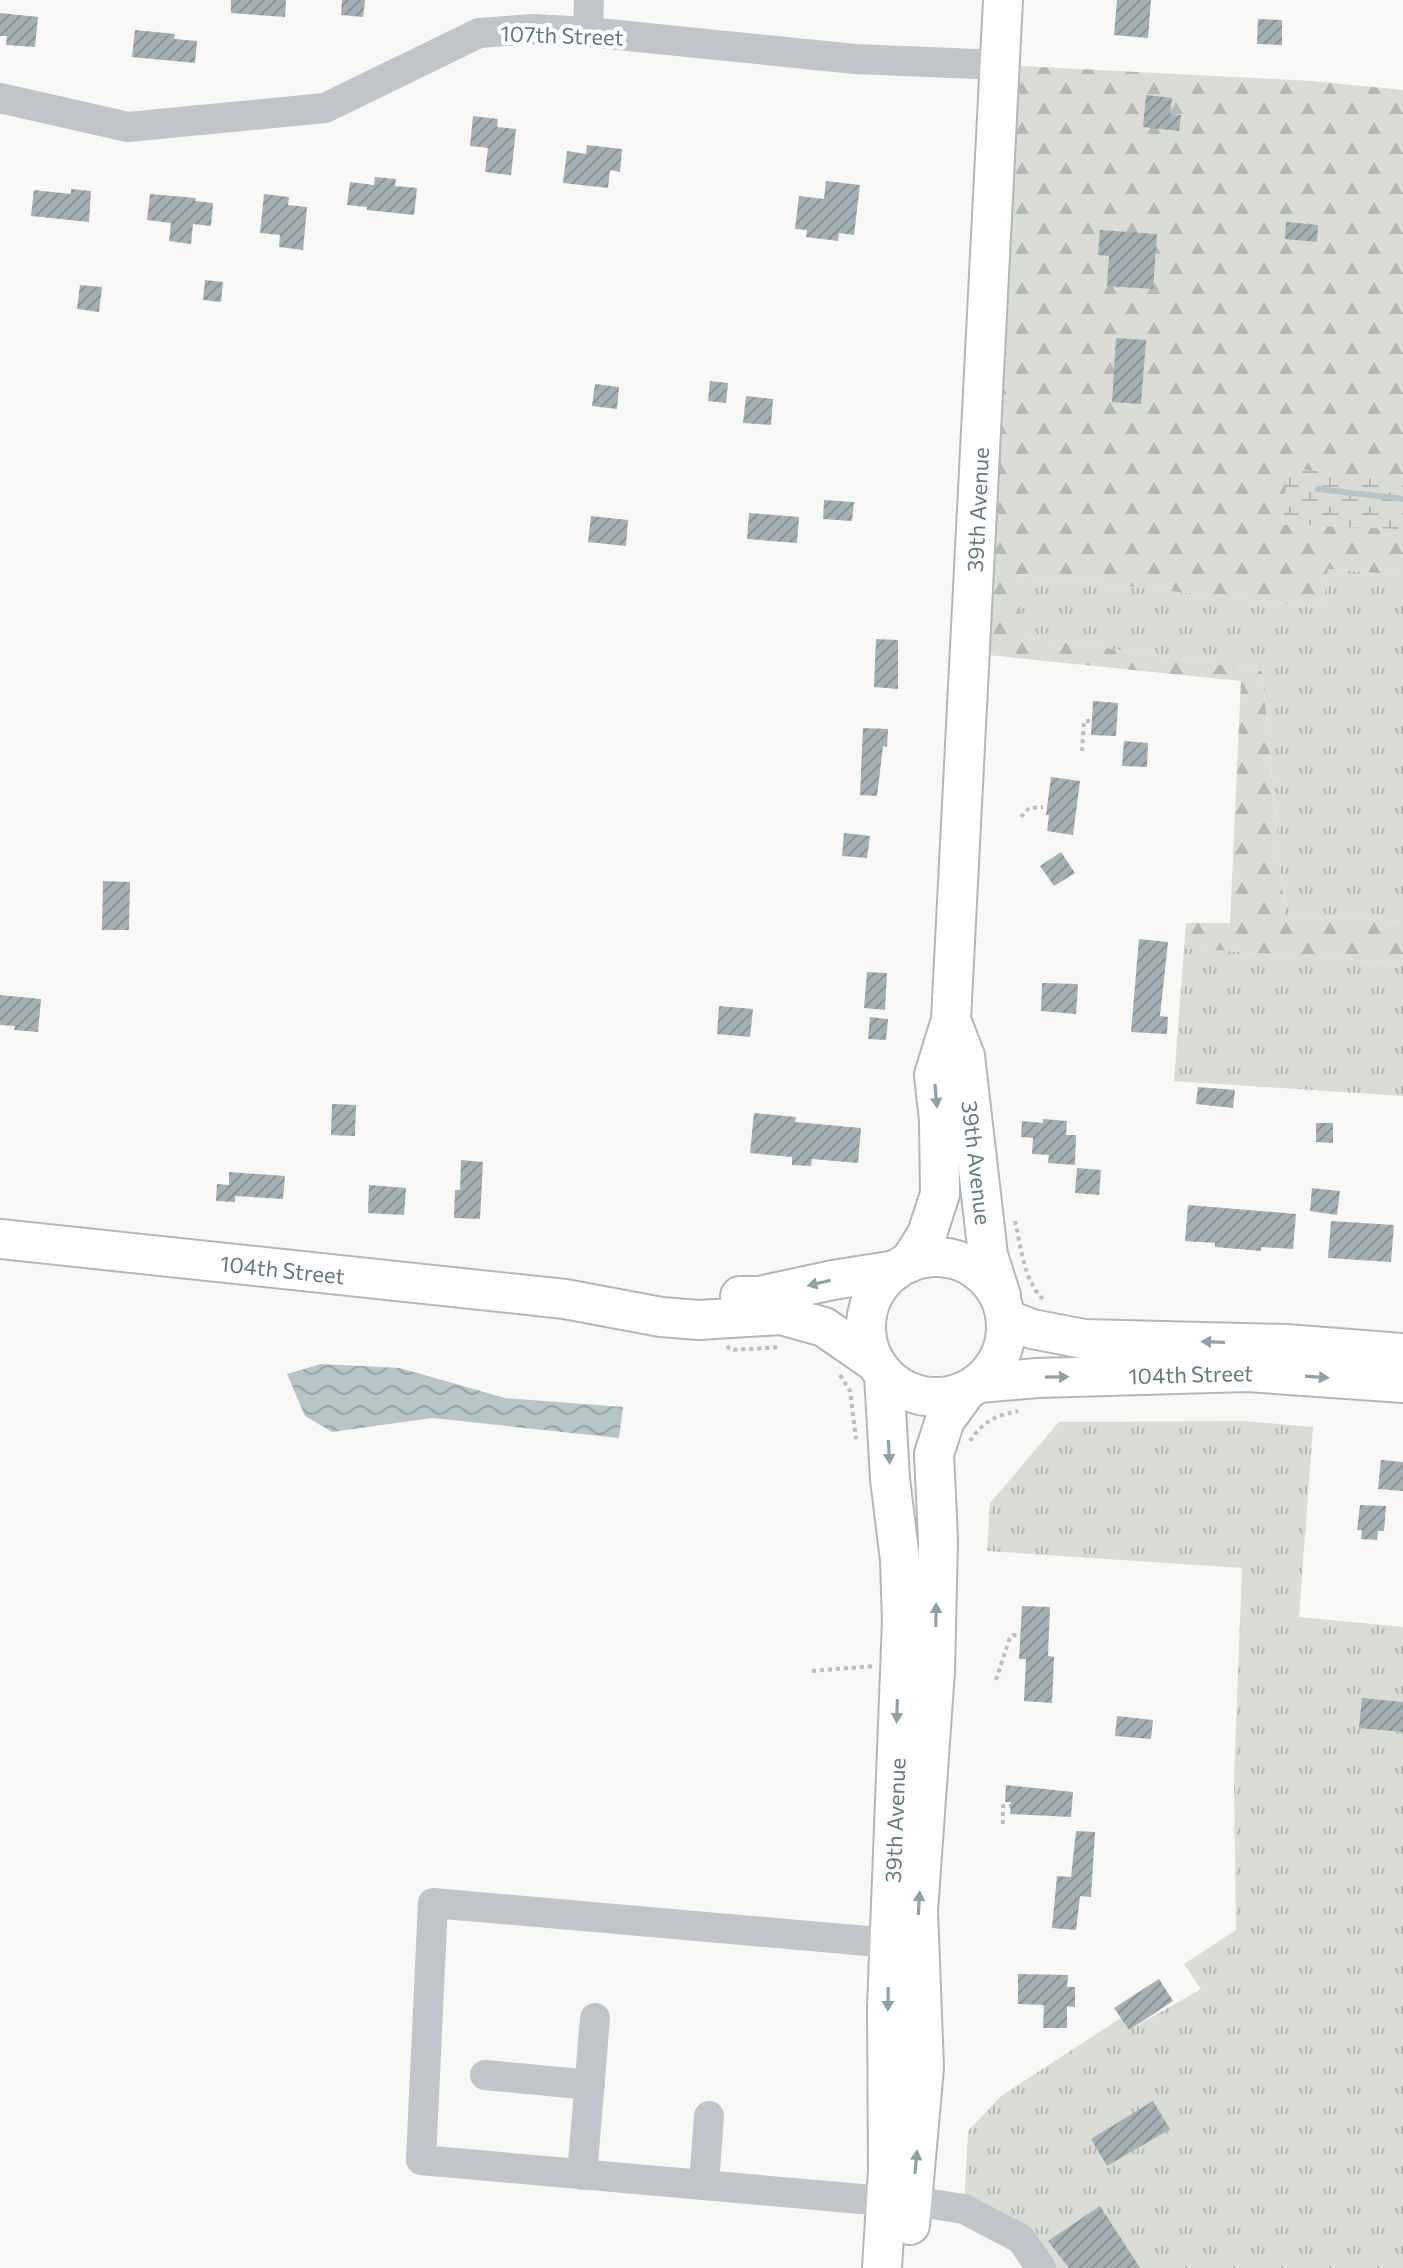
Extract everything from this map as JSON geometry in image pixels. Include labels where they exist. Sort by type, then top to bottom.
[{"type":"main road","name":"39th Avenue","points":[[902,1266],[927,1234],[940,1194],[939,1120],[934,1075],[951,1020],[1003,0]]},
{"type":"main road","name":"39th Avenue","points":[[951,1020],[965,1056],[988,1255],[1005,1312]]},
{"type":"main road","name":"104th Street","points":[[0,1239],[565,1299],[661,1317],[699,1320],[781,1315],[824,1327],[880,1369]]},
{"type":"main road","points":[[931,1257],[954,1259],[976,1269],[993,1285],[1005,1312],[1005,1343],[996,1365],[973,1387],[946,1397],[923,1396],[901,1388],[880,1369],[868,1344],[866,1323],[870,1303],[881,1284],[902,1266],[931,1257]]},
{"type":"main road","name":"104th Street","points":[[565,1299],[759,1296],[902,1266]]},
{"type":"main road","name":"104th Street","points":[[1005,1312],[1032,1329],[1084,1339],[1286,1344],[1403,1353]]},
{"type":"main road","name":"39th Avenue","points":[[880,1369],[900,1560],[902,1621],[917,1670],[918,1911],[924,2067],[900,2201],[882,2268]]},
{"type":"main road","name":"104th Street","points":[[973,1387],[1037,1378],[1247,1372],[1403,1383]]},
{"type":"main road","name":"39th Avenue","points":[[907,2268],[900,2201],[890,1941],[917,1670],[938,1539],[934,1454],[945,1420],[973,1387]]},
{"type":"street","points":[[588,32],[589,0]]},
{"type":"street","name":"107th Street","points":[[0,98],[128,127],[325,108],[479,33],[534,29],[855,59],[1001,65]]},
{"type":"street","points":[[890,1941],[433,1903],[421,2160],[964,2209],[1021,2239],[1041,2268]]},
{"type":"street","points":[[582,2175],[595,2018]]},
{"type":"street","points":[[485,2075],[590,2085]]},
{"type":"street","points":[[704,2185],[709,2116]]},
{"type":"path","points":[[1082,751],[1084,721],[1091,721]]},
{"type":"path","points":[[1021,817],[1029,808],[1043,807]]},
{"type":"path","points":[[1015,1220],[1027,1273],[1039,1296],[1048,1303]]},
{"type":"path","points":[[731,1350],[789,1346]]},
{"type":"path","points":[[837,1370],[850,1391],[858,1449]]},
{"type":"path","points":[[965,1448],[979,1428],[997,1416],[1025,1409]]},
{"type":"path","points":[[996,1680],[1009,1640],[1013,1635],[1021,1636]]},
{"type":"path","points":[[812,1671],[876,1666],[917,1670]]},
{"type":"path","points":[[1003,1824],[1003,1806],[1011,1806]]},
{"type":"green space","points":[[1001,65],[1312,81],[1403,90],[1403,575],[1328,569],[1322,608],[1018,574],[1022,636],[1262,671],[1285,915],[1403,921],[1403,963],[1184,948],[1186,923],[1230,923],[1241,681],[988,655]]},
{"type":"green space","points":[[1287,467],[1403,483],[1403,529],[1283,525]]},
{"type":"green space","points":[[1328,569],[1403,575],[1403,921],[1285,915],[1262,671],[1021,636],[1018,574],[1322,608]]},
{"type":"green space","points":[[1184,948],[1403,963],[1403,1096],[1174,1081]]},
{"type":"green space","points":[[1244,1421],[1313,1427],[1299,1617],[1403,1627],[1403,2268],[1041,2268],[964,2209],[968,2131],[1001,2096],[1121,2018],[1129,2030],[1201,1989],[1184,1964],[1236,1930],[1234,1777],[1242,1568],[987,1551],[990,1503],[1059,1422]]},
{"type":"water","points":[[321,1364],[400,1368],[505,1398],[623,1407],[619,1438],[432,1418],[332,1432],[305,1416],[287,1374]]},
{"type":"building","points":[[231,0],[286,0],[285,17],[231,13]]},
{"type":"building","points":[[342,0],[365,0],[363,17],[341,15]]},
{"type":"building","points":[[1117,0],[1151,0],[1148,38],[1114,35]]},
{"type":"building","points":[[0,13],[38,17],[35,47],[6,45],[7,36],[0,36]]},
{"type":"building","points":[[1258,19],[1282,20],[1282,45],[1257,44]]},
{"type":"building","points":[[135,30],[175,34],[174,39],[197,41],[195,63],[132,57]]},
{"type":"building","points":[[1146,95],[1172,98],[1170,114],[1181,115],[1179,131],[1143,127]]},
{"type":"building","points":[[473,116],[498,119],[497,127],[516,129],[511,175],[485,172],[488,148],[470,146]]},
{"type":"building","points":[[587,145],[622,149],[620,172],[610,170],[608,188],[563,183],[567,151],[586,154]]},
{"type":"building","points":[[375,177],[396,179],[395,186],[417,188],[414,215],[347,205],[350,182],[374,185]]},
{"type":"building","points":[[826,181],[860,185],[854,235],[839,233],[838,241],[806,237],[807,230],[795,229],[799,196],[824,199]]},
{"type":"building","points":[[71,189],[91,191],[89,222],[31,216],[34,190],[71,194]]},
{"type":"building","points":[[150,194],[196,198],[195,201],[213,203],[211,226],[193,224],[191,244],[169,241],[171,223],[147,220]]},
{"type":"building","points":[[264,194],[289,197],[288,205],[307,207],[303,250],[279,247],[280,235],[260,233]]},
{"type":"building","points":[[1286,222],[1318,225],[1317,242],[1285,239]]},
{"type":"building","points":[[1100,230],[1157,234],[1153,289],[1107,286],[1109,256],[1098,255]]},
{"type":"building","points":[[205,280],[223,282],[221,302],[203,300]]},
{"type":"building","points":[[80,285],[102,287],[99,312],[77,309]]},
{"type":"building","points":[[1116,338],[1146,340],[1141,404],[1112,402]]},
{"type":"building","points":[[710,381],[728,383],[726,403],[708,401]]},
{"type":"building","points":[[595,384],[619,387],[617,409],[592,406]]},
{"type":"building","points":[[746,396],[773,399],[771,425],[743,423]]},
{"type":"building","points":[[824,500],[854,502],[852,521],[823,519]]},
{"type":"building","points":[[749,513],[799,517],[797,543],[747,539]]},
{"type":"building","points":[[591,516],[628,520],[626,546],[588,542]]},
{"type":"building","points":[[876,639],[898,640],[898,689],[874,687]]},
{"type":"building","points":[[1093,701],[1118,703],[1116,736],[1091,735]]},
{"type":"building","points":[[863,728],[888,729],[877,796],[860,795]]},
{"type":"building","points":[[1124,741],[1148,743],[1147,767],[1122,766]]},
{"type":"building","points":[[1051,777],[1080,781],[1073,835],[1047,831]]},
{"type":"building","points":[[844,833],[870,836],[867,858],[842,856]]},
{"type":"building","points":[[1061,852],[1075,873],[1054,886],[1040,866]]},
{"type":"building","points":[[103,881],[130,882],[129,930],[102,930]]},
{"type":"building","points":[[1139,939],[1168,942],[1160,1016],[1168,1017],[1167,1034],[1131,1032]]},
{"type":"building","points":[[867,972],[887,973],[885,1010],[864,1008]]},
{"type":"building","points":[[1042,983],[1078,984],[1076,1014],[1041,1011]]},
{"type":"building","points":[[0,995],[41,999],[38,1032],[0,1025]]},
{"type":"building","points":[[719,1006],[753,1009],[750,1037],[717,1034]]},
{"type":"building","points":[[870,1017],[888,1019],[886,1040],[868,1039]]},
{"type":"building","points":[[1198,1087],[1235,1090],[1233,1108],[1196,1104]]},
{"type":"building","points":[[332,1104],[356,1105],[355,1136],[331,1135]]},
{"type":"building","points":[[754,1113],[796,1117],[795,1122],[861,1128],[858,1163],[812,1159],[811,1166],[792,1165],[792,1157],[750,1153]]},
{"type":"building","points":[[1043,1119],[1067,1121],[1066,1135],[1076,1135],[1075,1165],[1048,1163],[1049,1155],[1032,1154],[1033,1138],[1021,1137],[1022,1121],[1043,1123]]},
{"type":"building","points":[[1316,1123],[1333,1123],[1333,1143],[1316,1142]]},
{"type":"building","points":[[461,1160],[483,1162],[480,1219],[454,1218],[455,1190],[460,1190]]},
{"type":"building","points":[[1077,1168],[1101,1170],[1099,1195],[1075,1193]]},
{"type":"building","points":[[229,1172],[285,1176],[283,1199],[235,1196],[235,1202],[216,1201],[217,1184],[229,1185]]},
{"type":"building","points":[[369,1185],[406,1188],[404,1215],[368,1213]]},
{"type":"building","points":[[1312,1188],[1340,1191],[1337,1215],[1310,1211]]},
{"type":"building","points":[[1188,1205],[1296,1214],[1293,1249],[1261,1247],[1261,1251],[1185,1241]]},
{"type":"building","points":[[1331,1221],[1394,1225],[1391,1262],[1328,1258]]},
{"type":"building","points":[[1381,1460],[1403,1462],[1403,1491],[1378,1489]]},
{"type":"building","points":[[1360,1505],[1386,1506],[1384,1531],[1378,1531],[1377,1540],[1361,1539],[1362,1530],[1357,1530]]},
{"type":"building","points":[[1022,1606],[1050,1607],[1048,1656],[1054,1657],[1052,1703],[1024,1701],[1026,1659],[1019,1659]]},
{"type":"building","points":[[1362,1698],[1403,1702],[1403,1732],[1359,1728]]},
{"type":"building","points":[[1117,1716],[1153,1720],[1151,1739],[1115,1736]]},
{"type":"building","points":[[1006,1785],[1073,1792],[1071,1817],[1010,1814],[1011,1802],[1005,1802]]},
{"type":"building","points":[[1076,1831],[1095,1832],[1091,1897],[1080,1896],[1076,1930],[1052,1928],[1057,1876],[1071,1877]]},
{"type":"building","points":[[1018,1974],[1068,1975],[1067,1987],[1075,1987],[1075,2007],[1067,2006],[1067,2028],[1043,2028],[1044,2005],[1018,2004]]},
{"type":"building","points":[[1159,1979],[1173,2001],[1129,2030],[1114,2008]]},
{"type":"building","points":[[1153,2101],[1170,2129],[1107,2166],[1091,2139]]},
{"type":"building","points":[[1100,2206],[1140,2268],[1069,2268],[1048,2241]]},
{"type":"waterway","points":[[1318,489],[1403,499]]}]
